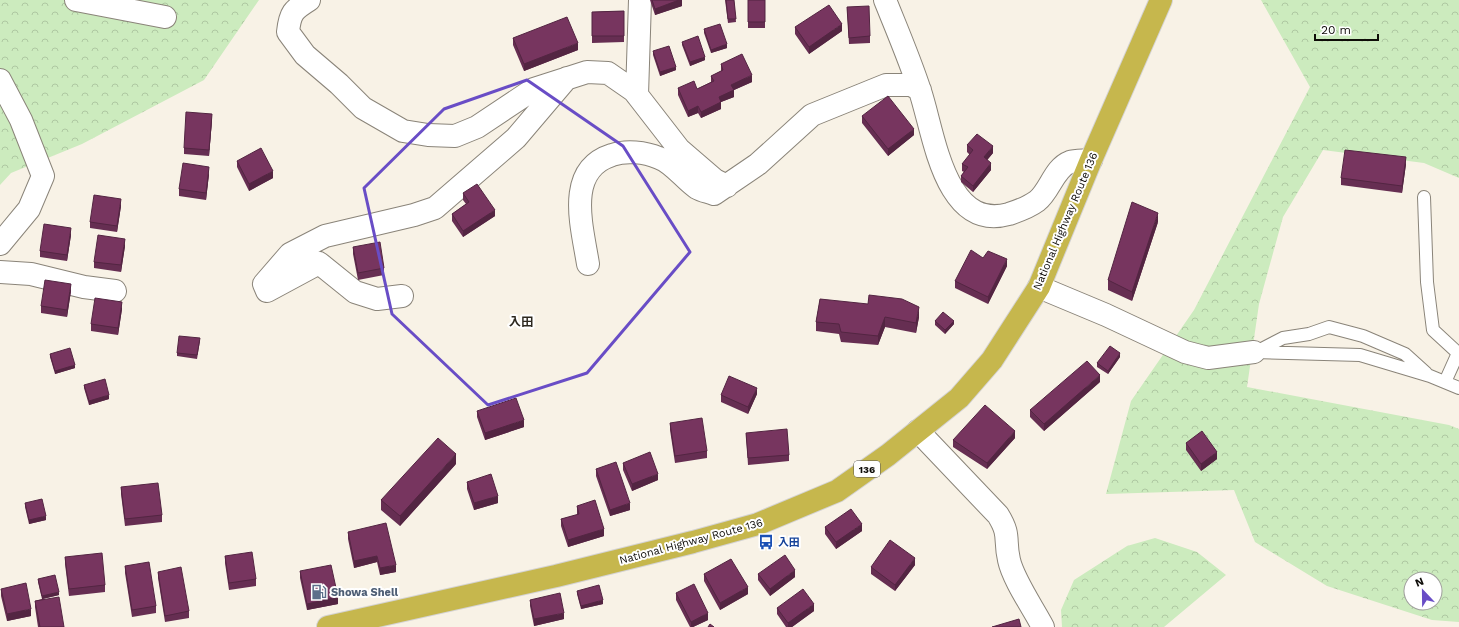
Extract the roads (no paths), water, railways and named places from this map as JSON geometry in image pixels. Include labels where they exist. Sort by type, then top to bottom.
[{"type":"highway","name":"National Highway Route 136","points":[[328,627],[563,574],[693,542],[758,524],[837,490],[888,455],[959,398],[992,360],[1039,287],[1091,160],[1160,0]]},
{"type":"street","points":[[76,0],[165,17]]},
{"type":"street","points":[[309,0],[297,8],[290,16],[288,32],[305,55],[339,84],[363,108],[403,131],[455,136],[477,127],[534,89],[587,72],[608,73],[634,91],[679,149],[715,180],[727,186]]},
{"type":"street","points":[[637,95],[640,0]]},
{"type":"street","points":[[885,0],[920,90],[935,147],[946,178],[960,198],[976,213],[1008,214],[1020,210],[1037,201],[1063,166],[1071,162],[1091,160]]},
{"type":"street","points":[[402,296],[377,299],[355,292],[319,263],[276,287],[267,290],[264,284],[290,254],[325,236],[414,215],[435,208],[516,138],[568,77]]},
{"type":"street","points":[[0,80],[21,120],[44,176],[30,209],[0,244]]},
{"type":"street","points":[[588,264],[581,221],[580,188],[585,175],[599,159],[622,152],[640,153],[660,158],[698,189],[714,194],[758,164],[812,115],[886,85],[911,85],[920,90]]},
{"type":"street","points":[[0,272],[31,274],[84,287],[114,290]]},
{"type":"street","points":[[1039,287],[1106,315],[1185,352],[1208,358],[1254,352]]},
{"type":"street","points":[[918,431],[973,487],[998,515],[1005,527],[1008,539],[1009,559],[1013,571],[1043,627]]},
{"type":"lane","points":[[1424,196],[1426,282],[1434,330],[1458,353],[1445,382]]},
{"type":"lane","points":[[1254,352],[1283,338],[1309,334],[1329,327],[1363,336],[1404,354],[1430,376]]},
{"type":"lane","points":[[1254,352],[1360,355],[1430,376],[1459,388]]},
{"type":"place","name":"入田","points":[[766,542]]},
{"type":"place","name":"Showa Shell","points":[[319,592]]},
{"type":"district","name":"入田","points":[[521,322]]}]
